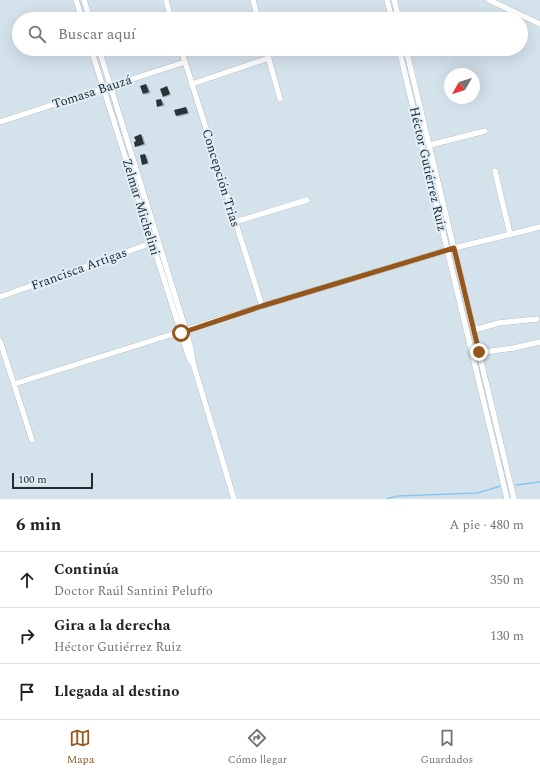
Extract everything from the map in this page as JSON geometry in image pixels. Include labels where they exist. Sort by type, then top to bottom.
[{"type":"street","points":[[76,0],[80,12]]},
{"type":"street","points":[[84,0],[88,12]]},
{"type":"street","points":[[166,0],[170,12]]},
{"type":"street","points":[[253,0],[256,12]]},
{"type":"street","points":[[387,0],[390,12]]},
{"type":"street","points":[[394,0],[397,12]]},
{"type":"street","points":[[489,0],[514,12]]},
{"type":"street","points":[[528,18],[540,24]]},
{"type":"street","name":"Zelmar Michelini","points":[[93,56],[184,332],[187,352],[234,499]]},
{"type":"street","name":"Zelmar Michelini","points":[[101,56],[155,242]]},
{"type":"street","name":"Concepción Trias","points":[[183,56],[262,306]]},
{"type":"street","name":"Héctor Gutiérrez Ruiz","points":[[401,56],[507,499]]},
{"type":"street","name":"Héctor Gutiérrez Ruiz","points":[[408,56],[514,499]]},
{"type":"street","points":[[192,84],[269,58],[280,99]]},
{"type":"street","name":"Tomasa Bauzá","points":[[0,122],[185,62]]},
{"type":"street","points":[[430,145],[485,131]]},
{"type":"street","points":[[495,171],[510,234]]},
{"type":"street","points":[[235,222],[307,200]]},
{"type":"street","points":[[14,384],[184,332],[262,306],[454,248],[540,227]]},
{"type":"street","name":"Francisca Artigas","points":[[0,297],[155,242]]},
{"type":"street","points":[[474,330],[499,323],[536,319]]},
{"type":"street","points":[[0,340],[32,440]]},
{"type":"street","points":[[472,354],[514,348],[540,342]]},
{"type":"building","points":[[146,84],[149,92],[143,94],[140,86]]},
{"type":"building","points":[[167,86],[170,94],[163,97],[160,89]]},
{"type":"building","points":[[161,99],[163,105],[157,107],[156,100]]},
{"type":"building","points":[[186,107],[188,113],[176,116],[174,110]]},
{"type":"building","points":[[141,134],[144,144],[135,147],[134,142],[136,141],[134,137]]},
{"type":"building","points":[[145,154],[148,163],[142,165],[140,155]]},
{"type":"waterway","points":[[516,485],[540,482]]},
{"type":"waterway","points":[[386,499],[398,496],[477,493],[501,486]]},
{"type":"route","points":[[181,333],[262,306],[359,278],[454,248],[479,352]]}]
